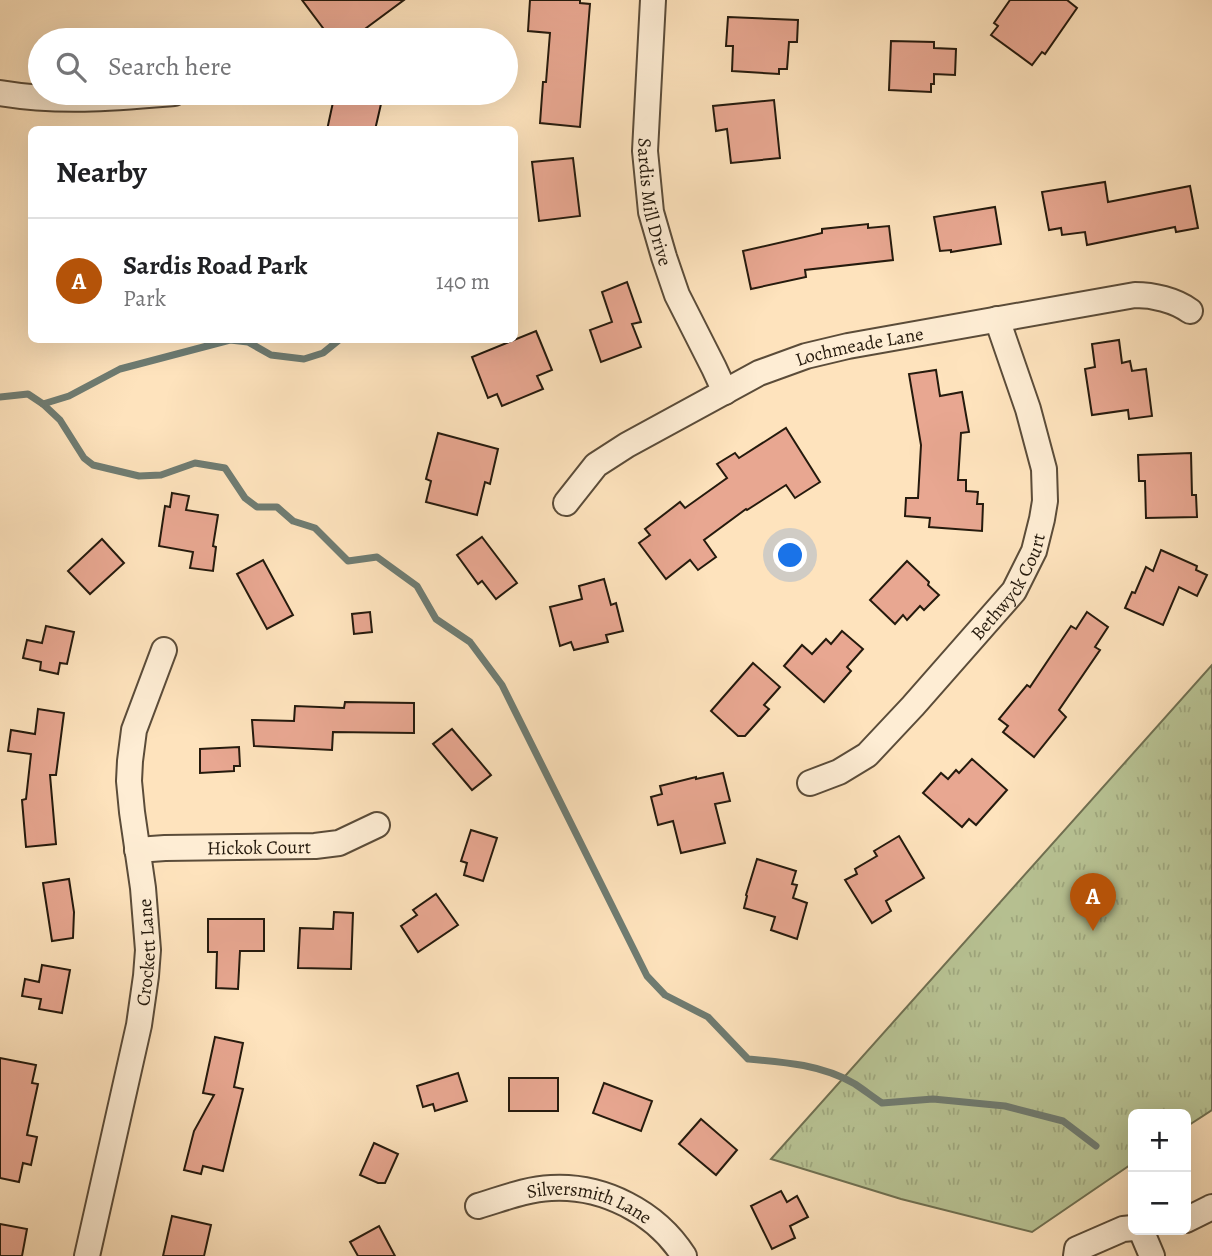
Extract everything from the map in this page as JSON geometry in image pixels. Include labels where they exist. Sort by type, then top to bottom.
[{"type":"street","name":"Sardis Mill Drive","points":[[653,0],[645,151],[651,212],[677,295],[725,392]]},
{"type":"street","points":[[0,93],[28,97]]},
{"type":"street","name":"Lochmeade Lane","points":[[566,503],[596,465],[627,445],[759,373],[806,356],[848,346],[1135,295],[1157,297],[1184,307],[1189,312]]},
{"type":"street","name":"Bethwyck Court","points":[[810,783],[839,772],[867,755],[1014,591],[1034,551],[1045,501],[1044,469],[1028,409],[997,319]]},
{"type":"street","name":"Crockett Lane","points":[[87,1256],[139,1025],[146,976],[147,937],[143,888],[129,781],[134,730],[164,650]]},
{"type":"street","name":"Hickok Court","points":[[137,850],[314,846],[339,842],[377,825]]},
{"type":"street","name":"Silversmith Lane","points":[[478,1206],[524,1192],[550,1188],[581,1189],[617,1199],[636,1210],[671,1238],[684,1256]]},
{"type":"street","points":[[1191,1218],[1212,1207]]},
{"type":"street","points":[[1076,1256],[1077,1249],[1128,1228]]},
{"type":"street","points":[[1143,1235],[1152,1256]]},
{"type":"green space","points":[[1212,665],[1212,1110],[1191,1124],[1191,1109],[1128,1109],[1128,1166],[1032,1232],[901,1199],[771,1159]]},
{"type":"building","points":[[302,0],[404,0],[366,28],[323,28]]},
{"type":"building","points":[[530,0],[580,0],[580,3],[590,4],[580,127],[540,123],[550,33],[528,31]]},
{"type":"building","points":[[1010,0],[1067,0],[1077,8],[1045,54],[1042,52],[1032,65],[991,35],[998,26],[994,23]]},
{"type":"building","points":[[728,17],[798,20],[797,42],[789,42],[787,69],[779,69],[779,74],[732,71],[733,46],[726,46]]},
{"type":"building","points":[[891,41],[934,42],[934,48],[956,49],[955,75],[934,74],[931,92],[889,90]]},
{"type":"building","points":[[774,100],[780,158],[731,163],[727,129],[716,131],[713,106]]},
{"type":"building","points":[[332,105],[381,105],[376,126],[328,126]]},
{"type":"building","points":[[573,158],[580,216],[539,221],[532,162]]},
{"type":"building","points":[[1105,182],[1108,202],[1190,186],[1198,228],[1176,232],[1175,227],[1087,245],[1085,232],[1062,235],[1061,228],[1049,230],[1042,192]]},
{"type":"building","points":[[995,207],[1001,244],[951,252],[940,251],[934,217]]},
{"type":"building","points":[[868,224],[868,228],[889,226],[893,260],[805,270],[806,277],[751,289],[743,251],[822,233],[822,229]]},
{"type":"building","points":[[627,282],[641,322],[632,324],[641,347],[601,362],[590,330],[612,322],[602,292]]},
{"type":"building","points":[[536,331],[552,370],[537,376],[543,389],[502,406],[497,394],[488,398],[472,357],[506,343],[518,343],[518,338]]},
{"type":"building","points":[[1119,340],[1122,363],[1130,361],[1132,371],[1146,369],[1152,416],[1129,419],[1128,410],[1092,415],[1085,369],[1095,367],[1092,344]]},
{"type":"building","points":[[936,370],[940,396],[962,392],[969,432],[961,433],[958,480],[966,480],[966,491],[978,492],[977,504],[983,504],[982,531],[929,527],[930,518],[905,516],[906,498],[918,498],[921,445],[909,374]]},
{"type":"building","points":[[786,428],[820,482],[795,498],[786,485],[746,509],[704,540],[716,557],[698,570],[690,560],[666,579],[639,543],[650,535],[645,529],[680,502],[685,508],[727,478],[717,464],[735,453],[739,458]]},
{"type":"building","points":[[438,433],[498,449],[490,484],[485,482],[477,515],[426,502],[431,481],[426,479]]},
{"type":"building","points":[[1191,453],[1192,495],[1196,495],[1197,517],[1146,518],[1145,481],[1139,481],[1138,455]]},
{"type":"building","points":[[172,493],[189,496],[186,510],[218,515],[213,546],[216,547],[213,571],[190,568],[193,552],[159,546],[165,506],[170,507]]},
{"type":"building","points":[[482,537],[517,583],[496,599],[482,581],[478,584],[457,555]]},
{"type":"building","points":[[102,539],[124,563],[90,594],[68,571]]},
{"type":"building","points":[[1161,550],[1197,566],[1196,570],[1207,575],[1197,596],[1179,587],[1163,625],[1125,608],[1146,567],[1153,571]]},
{"type":"building","points":[[263,560],[293,615],[267,629],[237,574]]},
{"type":"building","points":[[907,561],[939,595],[924,610],[920,606],[907,620],[903,615],[895,624],[870,600]]},
{"type":"building","points":[[604,579],[611,605],[616,603],[623,631],[606,635],[608,642],[574,650],[571,642],[560,646],[550,607],[582,599],[579,586]]},
{"type":"building","points":[[370,612],[372,632],[354,634],[352,614]]},
{"type":"building","points":[[1087,612],[1108,627],[1095,647],[1100,650],[1059,710],[1066,717],[1034,757],[1003,732],[1008,726],[999,719],[1027,685],[1030,687],[1071,626],[1076,629]]},
{"type":"building","points":[[46,626],[74,632],[67,664],[60,663],[58,674],[40,670],[41,662],[23,658],[27,640],[42,643]]},
{"type":"building","points":[[842,631],[863,649],[847,667],[851,671],[824,702],[784,666],[802,645],[812,654],[826,639],[831,644]]},
{"type":"building","points":[[753,663],[780,687],[764,705],[769,709],[745,736],[738,736],[711,711]]},
{"type":"building","points":[[345,702],[414,703],[414,733],[333,732],[332,750],[254,746],[252,720],[294,721],[295,706],[344,708]]},
{"type":"building","points":[[38,709],[64,713],[56,775],[50,775],[56,844],[26,847],[22,800],[26,799],[31,754],[8,751],[11,730],[35,734]]},
{"type":"building","points":[[452,729],[491,775],[472,790],[433,744]]},
{"type":"building","points":[[239,747],[240,766],[234,766],[234,771],[200,773],[200,749]]},
{"type":"building","points":[[972,759],[1007,790],[976,825],[969,819],[962,827],[923,793],[941,773],[948,779],[956,770],[959,773]]},
{"type":"building","points":[[723,773],[730,801],[715,804],[725,843],[681,853],[673,821],[658,825],[651,797],[662,794],[660,786]]},
{"type":"building","points":[[471,830],[497,838],[483,881],[464,875],[467,863],[461,861]]},
{"type":"building","points":[[899,836],[924,878],[886,901],[891,911],[872,923],[845,880],[857,874],[855,869],[877,856],[874,851]]},
{"type":"building","points":[[757,859],[796,871],[792,884],[797,885],[793,898],[807,903],[797,939],[771,930],[775,917],[744,908]]},
{"type":"building","points":[[69,879],[74,912],[73,938],[52,941],[43,883]]},
{"type":"building","points":[[436,894],[458,925],[418,952],[401,926],[417,915],[413,910]]},
{"type":"building","points":[[334,912],[353,913],[351,969],[298,968],[300,928],[333,929]]},
{"type":"building","points":[[208,919],[264,919],[264,951],[240,951],[238,989],[216,988],[217,952],[208,952]]},
{"type":"building","points":[[42,965],[70,970],[62,1013],[39,1009],[41,999],[22,996],[25,979],[39,982]]},
{"type":"building","points":[[215,1037],[243,1043],[234,1087],[243,1089],[223,1171],[203,1166],[201,1174],[184,1170],[194,1131],[214,1095],[203,1093]]},
{"type":"building","points":[[0,1058],[36,1065],[32,1083],[38,1084],[27,1135],[37,1137],[31,1165],[23,1163],[19,1182],[0,1178]]},
{"type":"building","points":[[458,1073],[467,1101],[435,1111],[433,1104],[423,1107],[417,1086]]},
{"type":"building","points":[[509,1078],[558,1078],[558,1111],[509,1111]]},
{"type":"building","points":[[604,1083],[652,1101],[641,1131],[593,1113]]},
{"type":"building","points":[[701,1119],[737,1150],[716,1175],[679,1144]]},
{"type":"building","points":[[374,1143],[398,1154],[385,1183],[378,1183],[360,1175]]},
{"type":"building","points":[[781,1191],[787,1202],[797,1196],[808,1217],[790,1226],[795,1238],[772,1249],[751,1206]]},
{"type":"building","points":[[172,1216],[211,1225],[204,1256],[163,1256]]},
{"type":"building","points":[[0,1224],[27,1229],[22,1256],[0,1256]]},
{"type":"building","points":[[379,1226],[395,1256],[358,1256],[350,1242]]},
{"type":"waterway","points":[[43,404],[69,396],[120,369],[219,343]]},
{"type":"waterway","points":[[250,343],[271,355],[304,359],[323,353],[335,343]]},
{"type":"waterway","points":[[0,397],[28,394],[43,404],[60,420],[84,458],[93,465],[139,476],[161,475],[195,463],[225,468],[245,498],[257,507],[277,507],[293,521],[315,528],[348,561],[377,557],[417,586],[436,619],[470,642],[502,685],[647,976],[665,995],[708,1017],[748,1059],[790,1063],[830,1072],[855,1084],[882,1103],[933,1099],[1005,1106],[1063,1121],[1096,1146]]},
{"type":"place","name":"Sardis Road Park","points":[[1093,931]]}]
